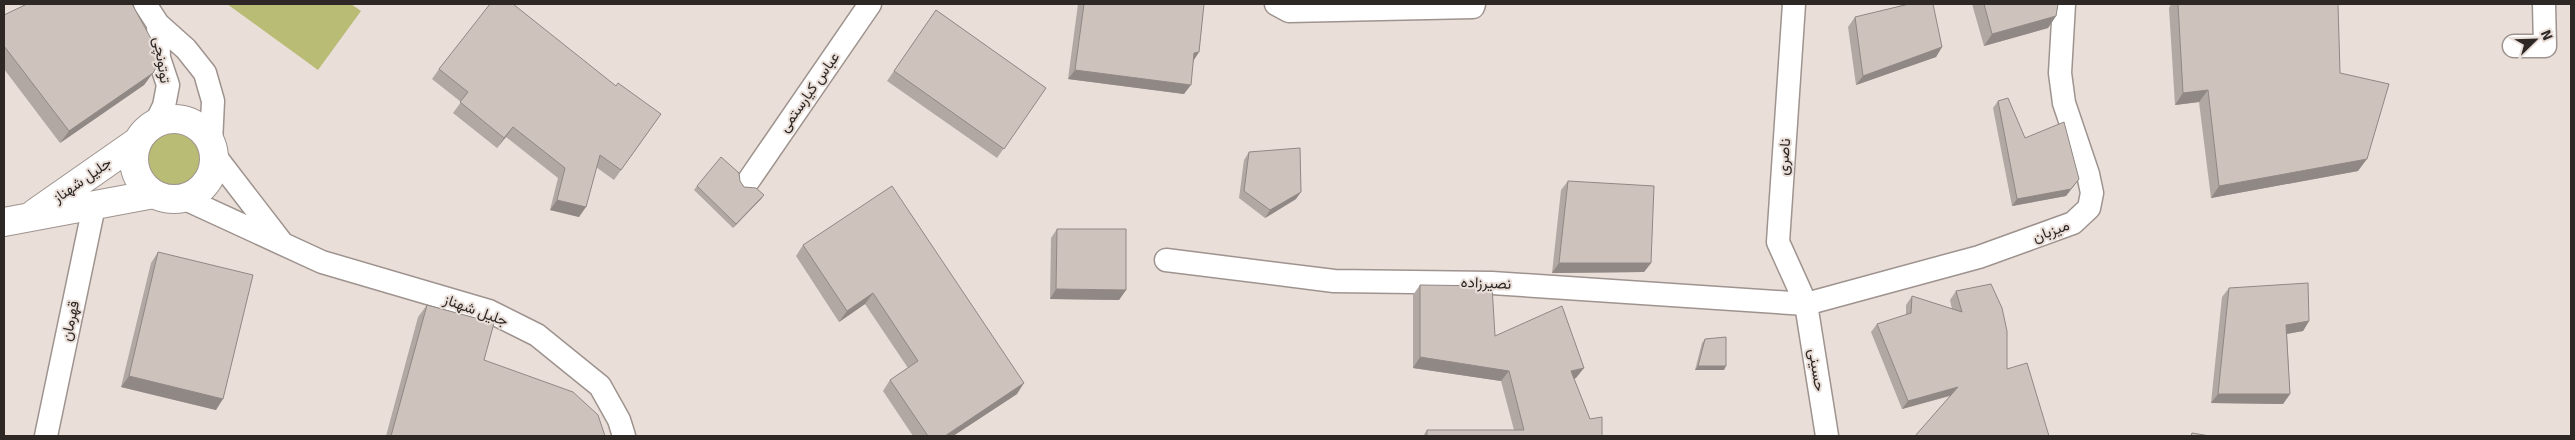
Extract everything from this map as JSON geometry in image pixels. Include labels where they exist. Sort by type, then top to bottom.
[{"type":"street","points":[[145,4],[158,24],[186,48],[205,72],[213,101],[213,150],[210,178],[203,188],[183,198],[163,198],[154,194],[145,186],[134,164],[146,132],[168,119],[181,119],[193,124],[204,132],[213,150]]},
{"type":"street","name":"عباس کیارستمی","points":[[748,180],[870,4]]},
{"type":"street","points":[[1276,4],[1289,11],[1473,7],[1474,4]]},
{"type":"street","name":"ناصری","points":[[1794,4],[1778,242],[1806,304]]},
{"type":"street","name":"میزبان","points":[[1806,304],[1979,257],[2073,223],[2089,208],[2092,193],[2088,174],[2064,103],[2060,73],[2064,4]]},
{"type":"street","points":[[2514,46],[2545,46],[2544,4]]},
{"type":"street","name":"توتونچی","points":[[146,132],[164,106],[168,85],[159,58],[158,24]]},
{"type":"street","name":"جلیل شهناز","points":[[15,221],[146,132]]},
{"type":"street","name":"جلیل شهناز","points":[[213,150],[284,246]]},
{"type":"street","name":"جلیل شهناز","points":[[15,221],[154,194]]},
{"type":"street","name":"جلیل شهناز","points":[[183,198],[322,262],[490,311],[537,335],[600,386],[619,420],[624,436]]},
{"type":"street","name":"قهرمان","points":[[46,436],[94,206]]},
{"type":"street","name":"نصیرزاده","points":[[1166,260],[1334,281],[1492,282],[1806,304]]},
{"type":"street","name":"حسینی","points":[[1806,304],[1827,436]]},
{"type":"green space","points":[[227,4],[351,4],[361,11],[318,70]]},
{"type":"green space","points":[[168,127],[180,127],[197,136],[204,147],[206,159],[204,171],[197,182],[180,191],[168,191],[156,186],[147,177],[142,165],[142,153],[147,141],[156,132]]},
{"type":"building","points":[[27,4],[132,4],[154,44],[159,63],[153,73],[69,131],[4,46],[4,15]]},
{"type":"building","points":[[490,4],[513,4],[616,86],[618,83],[661,114],[621,170],[600,155],[586,207],[557,200],[565,168],[513,127],[504,138],[460,102],[468,92],[439,69]]},
{"type":"building","points":[[1084,4],[1204,4],[1199,52],[1194,53],[1191,85],[1075,70]]},
{"type":"building","points":[[1909,4],[1933,4],[1942,47],[1863,76],[1855,17]]},
{"type":"building","points":[[1984,4],[2058,4],[2056,16],[1992,34]]},
{"type":"building","points":[[2178,4],[2338,4],[2340,73],[2389,84],[2367,159],[2219,186],[2208,90],[2183,93]]},
{"type":"building","points":[[936,10],[1046,88],[1004,149],[894,71]]},
{"type":"building","points":[[2008,98],[2025,138],[2064,122],[2079,179],[2071,189],[2017,199],[1998,101]]},
{"type":"building","points":[[1300,148],[1301,192],[1270,210],[1244,191],[1249,152]]},
{"type":"building","points":[[721,157],[739,173],[740,181],[744,187],[756,188],[764,195],[736,224],[697,186]]},
{"type":"building","points":[[1568,181],[1654,186],[1651,263],[1559,263]]},
{"type":"building","points":[[892,186],[1024,383],[945,436],[928,436],[890,380],[918,361],[873,293],[847,311],[803,245]]},
{"type":"building","points":[[1057,229],[1126,229],[1126,290],[1056,289]]},
{"type":"building","points":[[158,252],[253,275],[223,399],[129,376]]},
{"type":"building","points":[[2308,283],[2309,321],[2286,325],[2290,394],[2218,394],[2229,288]]},
{"type":"building","points":[[1991,284],[2002,308],[2007,331],[2007,369],[2027,363],[2049,436],[1915,436],[1958,387],[1908,401],[1877,324],[1911,313],[1912,296],[1962,312],[1956,291]]},
{"type":"building","points":[[1420,285],[1492,286],[1495,336],[1562,306],[1584,368],[1571,371],[1590,419],[1602,417],[1602,436],[1427,436],[1427,430],[1524,430],[1509,371],[1420,357]]},
{"type":"building","points":[[427,305],[494,323],[484,360],[573,392],[598,415],[605,436],[391,436]]},
{"type":"building","points":[[1726,337],[1726,366],[1698,366],[1705,339]]},
{"type":"building","points":[[2192,433],[2210,436],[2191,436]]}]
